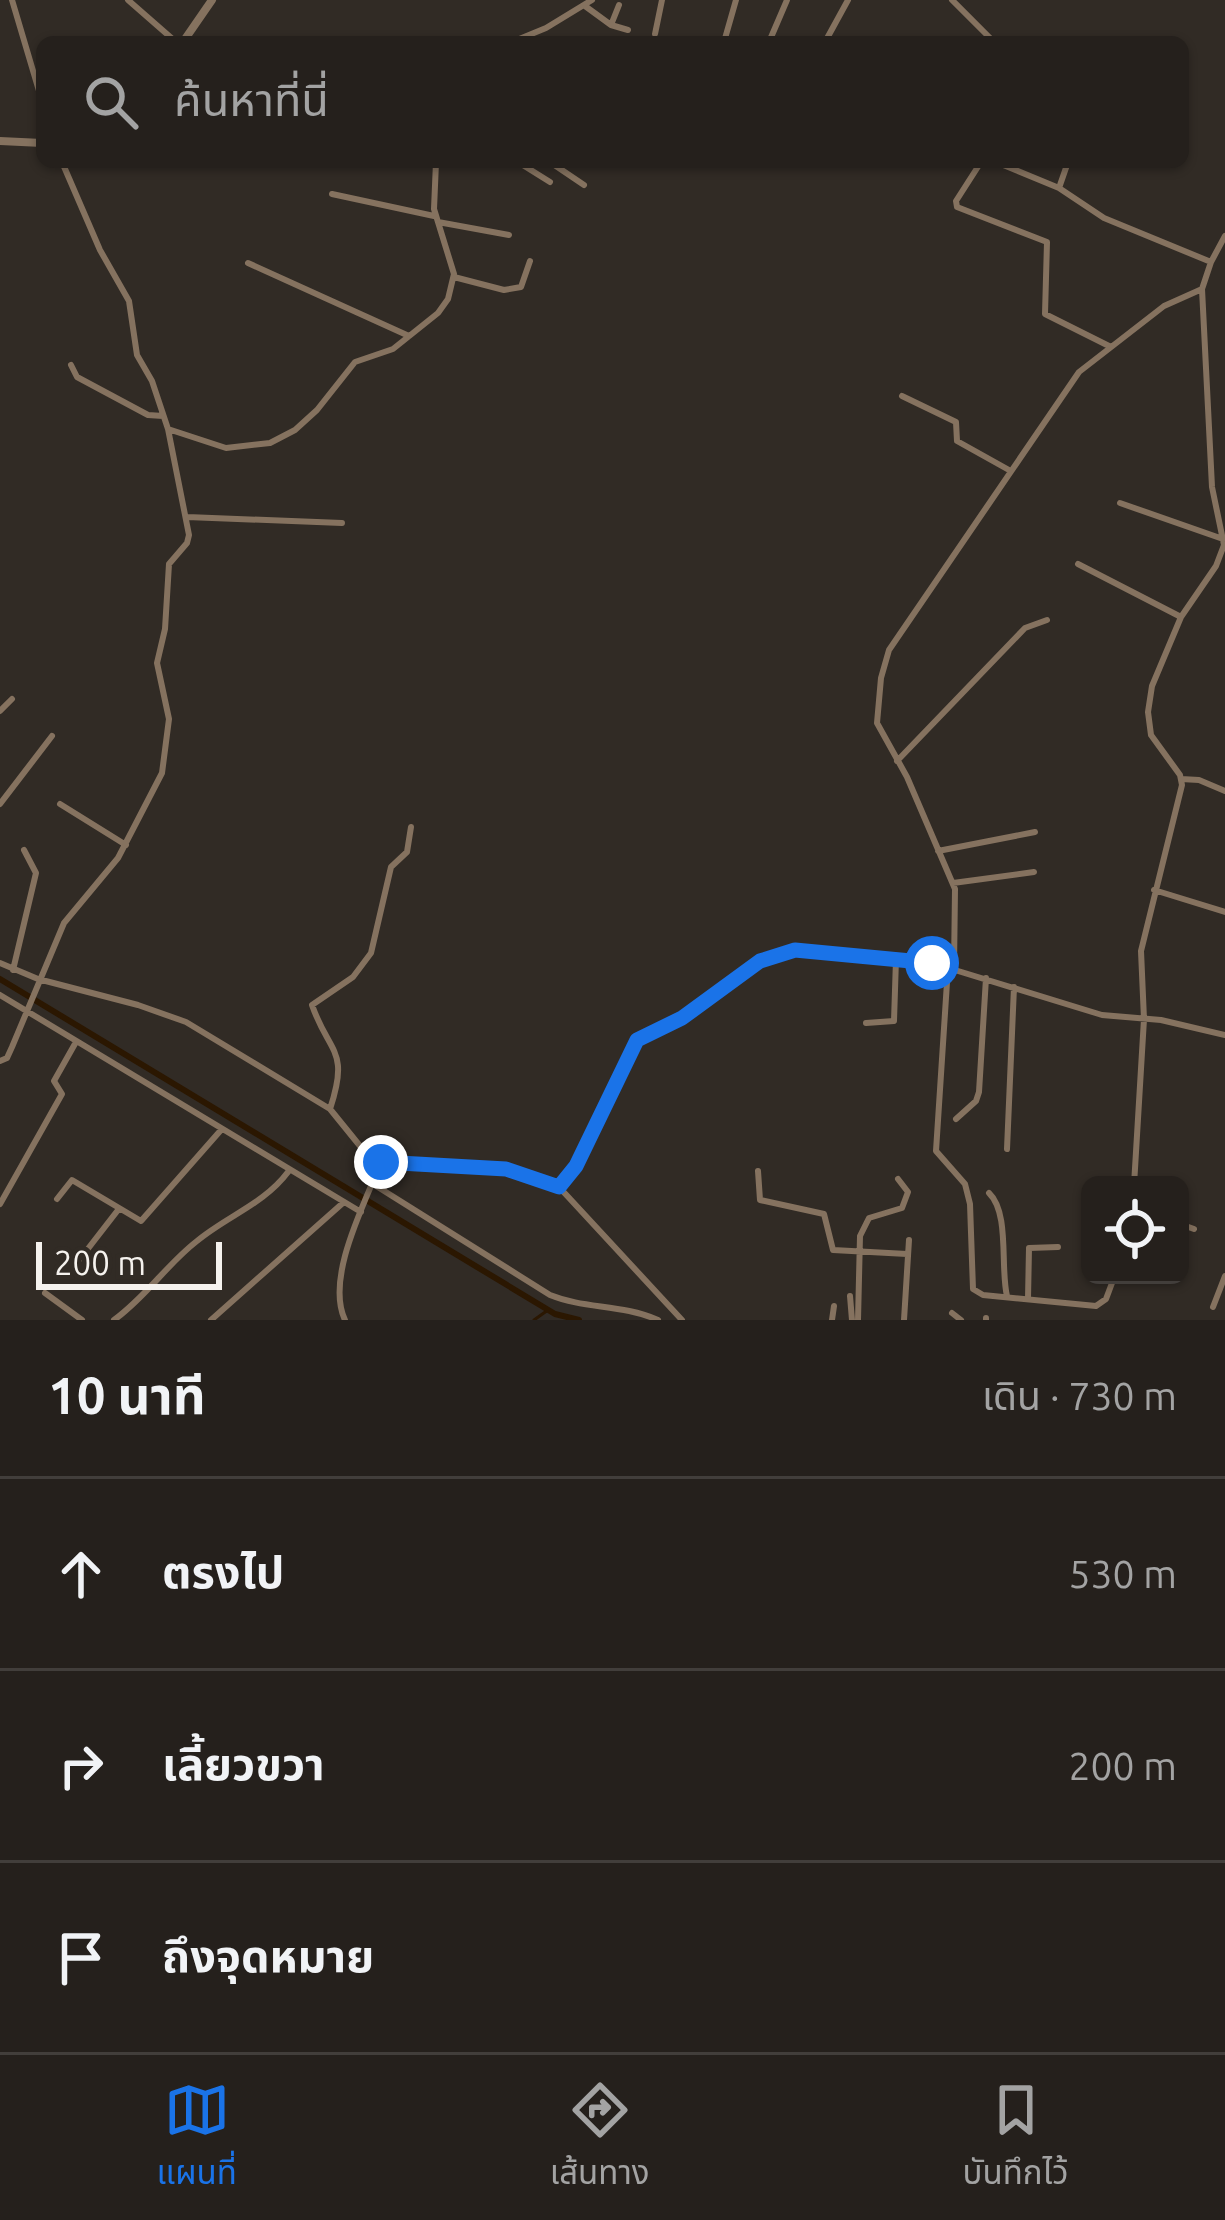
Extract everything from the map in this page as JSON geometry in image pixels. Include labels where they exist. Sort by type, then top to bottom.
[{"type":"street","points":[[13,0],[36,80]]},
{"type":"street","points":[[128,0],[173,36]]},
{"type":"street","points":[[185,36],[212,0]]},
{"type":"street","points":[[655,34],[662,0]]},
{"type":"street","points":[[726,36],[736,0]]},
{"type":"street","points":[[772,36],[787,0]]},
{"type":"street","points":[[828,36],[848,0]]},
{"type":"street","points":[[952,0],[988,36]]},
{"type":"street","points":[[524,36],[589,3],[611,25],[628,30]]},
{"type":"street","points":[[611,25],[619,5]]},
{"type":"street","points":[[0,141],[36,143]]},
{"type":"street","points":[[0,1061],[7,1058],[70,914],[126,845],[162,773],[168,712],[157,663],[167,615],[168,569],[188,544],[187,517],[168,429],[152,381],[137,355],[129,301],[100,250],[65,168]]},
{"type":"street","points":[[168,429],[226,448],[270,443],[295,430],[317,410],[355,362],[384,353],[444,306],[454,278],[437,219],[436,168]]},
{"type":"street","points":[[528,168],[550,182]]},
{"type":"street","points":[[559,168],[584,185]]},
{"type":"street","points":[[977,168],[956,201],[957,207],[1047,242],[1045,314],[1112,347]]},
{"type":"street","points":[[1011,168],[1059,188],[1104,218],[1211,262]]},
{"type":"street","points":[[1059,188],[1066,168]]},
{"type":"street","points":[[332,194],[509,235]]},
{"type":"street","points":[[1135,1176],[1144,1019],[1141,951],[1181,795],[1181,779],[1151,735],[1148,715],[1152,686],[1181,617],[1216,566],[1224,543],[1212,487],[1202,289],[1224,242]]},
{"type":"street","points":[[454,278],[517,290],[530,261]]},
{"type":"street","points":[[248,263],[409,336]]},
{"type":"street","points":[[1111,1284],[1106,1299],[1091,1306],[983,1295],[973,1288],[965,1184],[937,1151],[958,898],[877,724],[878,701],[889,650],[1079,372],[1164,306],[1202,289]]},
{"type":"street","points":[[71,365],[74,375],[154,417],[164,416]]},
{"type":"street","points":[[902,396],[956,422],[957,441],[1009,470]]},
{"type":"street","points":[[1120,503],[1224,543]]},
{"type":"street","points":[[187,517],[342,523]]},
{"type":"street","points":[[1078,564],[1181,617]]},
{"type":"street","points":[[897,761],[1025,628],[1047,620]]},
{"type":"street","points":[[0,711],[12,699]]},
{"type":"street","points":[[0,804],[52,736]]},
{"type":"street","points":[[1181,779],[1192,778],[1225,791]]},
{"type":"street","points":[[60,804],[126,845]]},
{"type":"street","points":[[330,1109],[338,1060],[312,1006],[353,977],[371,953],[391,867],[406,852],[411,827]]},
{"type":"street","points":[[938,851],[1035,832]]},
{"type":"street","points":[[13,970],[36,873],[24,850]]},
{"type":"street","points":[[953,883],[1034,872]]},
{"type":"street","points":[[1154,890],[1225,912]]},
{"type":"street","points":[[559,1187],[576,1166],[637,1040],[682,1018],[744,971],[795,950],[951,967],[1102,1015],[1225,1035]]},
{"type":"street","points":[[866,1023],[894,1021],[896,959]]},
{"type":"street","points":[[0,963],[38,979],[186,1022],[330,1109],[360,1146],[381,1162],[506,1169],[559,1187],[682,1320]]},
{"type":"street","points":[[956,1119],[980,1092],[986,978]]},
{"type":"street","points":[[1007,1149],[1014,987]]},
{"type":"street","points":[[0,995],[289,1171],[362,1209]]},
{"type":"street","points":[[0,1204],[62,1094],[54,1081],[76,1042]]},
{"type":"street","points":[[57,1199],[71,1180],[138,1221],[144,1220],[221,1130]]},
{"type":"street","points":[[345,1320],[339,1291],[381,1162]]},
{"type":"street","points":[[114,1320],[143,1298],[194,1243],[248,1209],[289,1171]]},
{"type":"street","points":[[758,1171],[760,1199],[820,1211],[829,1224],[833,1250],[908,1254]]},
{"type":"street","points":[[855,1320],[860,1236],[869,1219],[896,1211],[906,1201],[908,1192],[898,1179]]},
{"type":"street","points":[[371,1187],[550,1294],[573,1302],[630,1308],[658,1320]]},
{"type":"street","points":[[988,1193],[995,1199],[1003,1229],[1006,1296]]},
{"type":"street","points":[[212,1320],[344,1202]]},
{"type":"street","points":[[80,1259],[118,1209]]},
{"type":"street","points":[[1189,1227],[1194,1229]]},
{"type":"street","points":[[904,1320],[909,1240]]},
{"type":"street","points":[[1028,1299],[1029,1248],[1058,1246]]},
{"type":"street","points":[[1213,1307],[1225,1276]]},
{"type":"street","points":[[45,1294],[82,1320]]},
{"type":"street","points":[[850,1296],[855,1320]]},
{"type":"street","points":[[832,1320],[834,1306]]},
{"type":"street","points":[[1090,1320],[1091,1306]]},
{"type":"street","points":[[952,1313],[961,1320]]},
{"type":"waterway","points":[[0,979],[555,1314],[579,1320]]},
{"type":"waterway","points":[[534,1320],[548,1310]]},
{"type":"route","points":[[381,1162],[506,1169],[559,1187],[576,1166],[637,1040],[682,1018],[760,961],[795,950],[932,963]]}]
